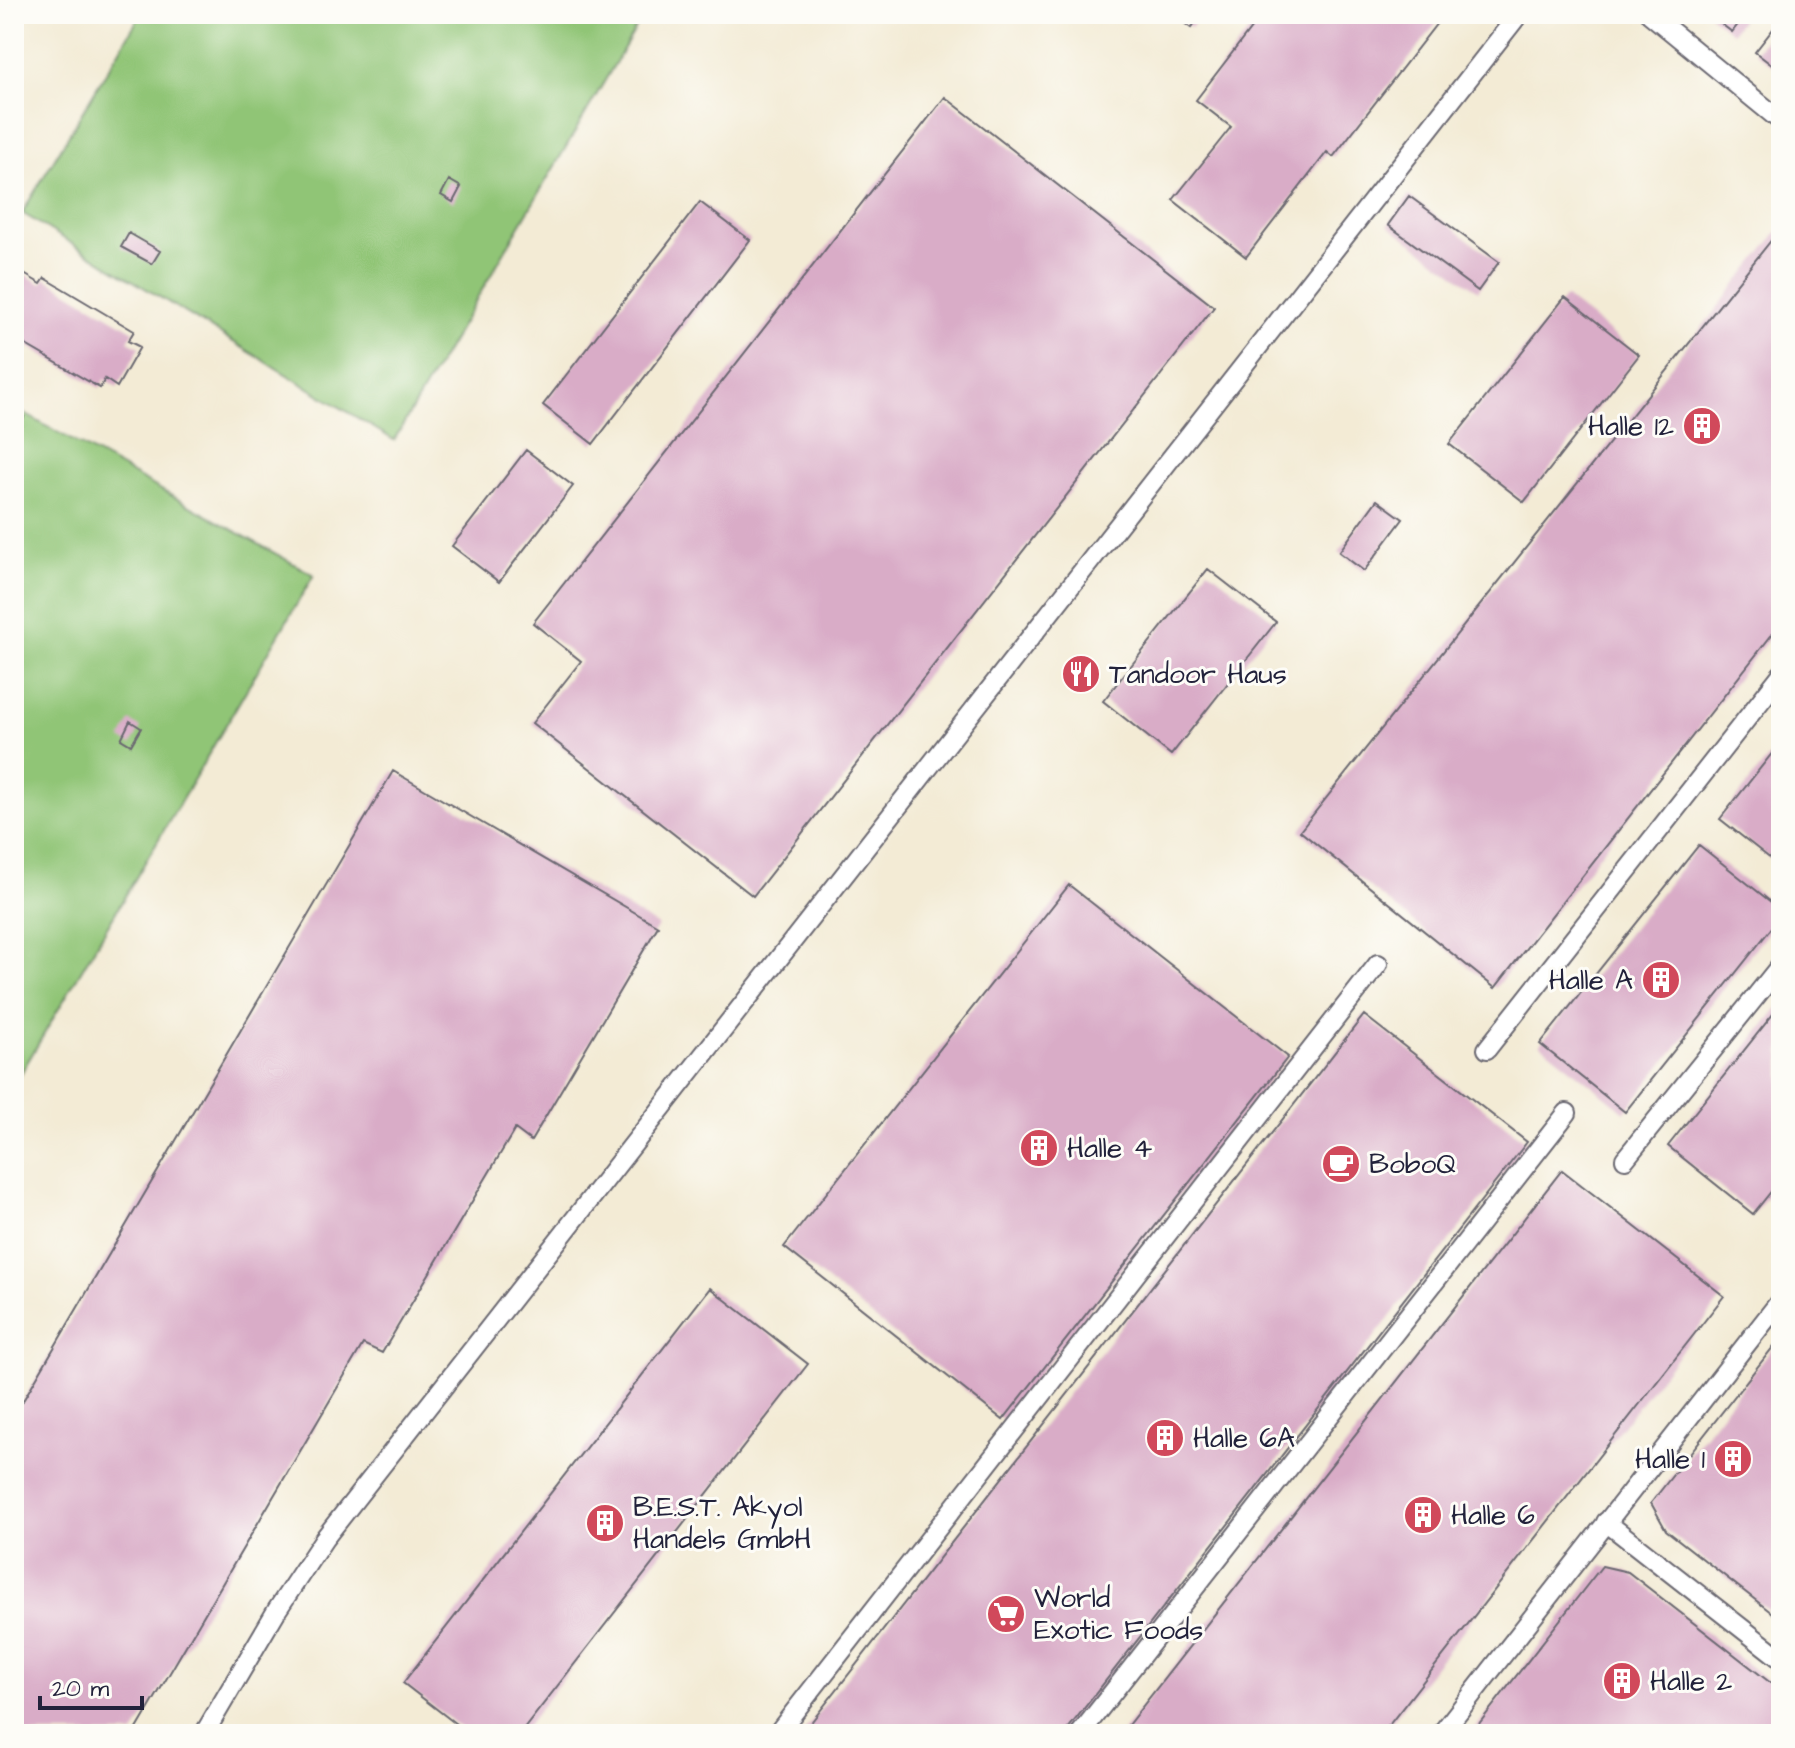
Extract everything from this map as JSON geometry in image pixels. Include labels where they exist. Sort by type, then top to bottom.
[{"type":"lane","points":[[204,1734],[277,1610],[324,1539],[1519,14]]},
{"type":"lane","points":[[1650,14],[1781,121]]},
{"type":"lane","points":[[1487,1049],[1781,675]]},
{"type":"lane","points":[[777,1734],[1378,964]]},
{"type":"lane","points":[[1625,1159],[1781,965]]},
{"type":"lane","points":[[1080,1734],[1567,1113]]},
{"type":"lane","points":[[1441,1734],[1781,1300]]},
{"type":"lane","points":[[1606,1522],[1781,1659]]},
{"type":"green space","points":[[141,14],[644,14],[394,440],[22,213]]},
{"type":"green space","points":[[14,408],[314,575],[14,1085]]},
{"type":"building","points":[[1172,14],[1202,14],[1191,28]]},
{"type":"building","points":[[1262,14],[1444,14],[1333,157],[1327,152],[1246,257],[1173,200],[1231,127],[1196,100]]},
{"type":"building","points":[[1708,14],[1746,14],[1732,32]]},
{"type":"building","points":[[1781,19],[1781,72],[1755,52]]},
{"type":"building","points":[[945,97],[1214,307],[753,896],[532,723],[581,661],[533,623]]},
{"type":"building","points":[[449,180],[461,187],[453,202],[441,195]]},
{"type":"building","points":[[1409,196],[1499,262],[1478,291],[1388,225]]},
{"type":"building","points":[[700,202],[750,240],[593,444],[543,405]]},
{"type":"building","name":"Halle 12","points":[[1781,228],[1781,623],[1495,988],[1300,831]]},
{"type":"building","points":[[129,233],[160,251],[152,264],[121,247]]},
{"type":"building","points":[[19,271],[41,284],[45,278],[134,331],[128,341],[140,347],[117,387],[105,379],[100,388],[14,338],[14,279]]},
{"type":"building","points":[[1565,297],[1639,355],[1524,502],[1449,444]]},
{"type":"building","points":[[14,411],[24,417],[17,429],[14,428]]},
{"type":"building","points":[[526,450],[573,486],[499,582],[452,546]]},
{"type":"building","points":[[1377,500],[1403,519],[1364,571],[1339,552]]},
{"type":"building","points":[[1208,569],[1276,622],[1171,755],[1103,701]]},
{"type":"building","points":[[130,721],[141,728],[131,745],[121,739]]},
{"type":"building","points":[[1781,742],[1781,867],[1720,819]]},
{"type":"building","points":[[393,771],[658,926],[531,1141],[515,1129],[382,1353],[363,1344],[134,1734],[14,1734],[14,1416]]},
{"type":"building","name":"Halle A","points":[[1699,845],[1781,910],[1781,916],[1625,1112],[1540,1044]]},
{"type":"building","name":"Halle 4","points":[[1069,885],[1288,1057],[1003,1420],[784,1247]]},
{"type":"building","points":[[1781,1004],[1781,1179],[1753,1214],[1668,1146]]},
{"type":"building","name":"Halle 6A","points":[[1364,1015],[1527,1142],[1064,1734],[802,1734]]},
{"type":"building","name":"Halle 6","points":[[1562,1170],[1724,1296],[1382,1734],[1121,1734]]},
{"type":"building","name":"B.E.S.T. Akyol Handels GmbH","points":[[710,1288],[808,1364],[520,1734],[469,1734],[403,1683]]},
{"type":"building","name":"Halle 1","points":[[1781,1337],[1781,1620],[1666,1530],[1651,1503]]},
{"type":"building","name":"Halle 2","points":[[1602,1566],[1628,1572],[1781,1691],[1781,1734],[1471,1734]]},
{"type":"place","name":"Halle 12","points":[[1702,426]]},
{"type":"place","name":"Tandoor Haus","points":[[1081,674]]},
{"type":"place","name":"Halle A","points":[[1661,980]]},
{"type":"place","name":"Halle 4","points":[[1039,1148]]},
{"type":"place","name":"BoboQ","points":[[1341,1164]]},
{"type":"place","name":"Halle 6A","points":[[1165,1438]]},
{"type":"place","name":"Halle 1","points":[[1733,1459]]},
{"type":"place","name":"Halle 6","points":[[1423,1515]]},
{"type":"place","name":"B.E.S.T. Akyol Handels GmbH","points":[[605,1523]]},
{"type":"place","name":"World Exotic Foods","points":[[1006,1614]]},
{"type":"place","name":"Halle 2","points":[[1622,1681]]}]
